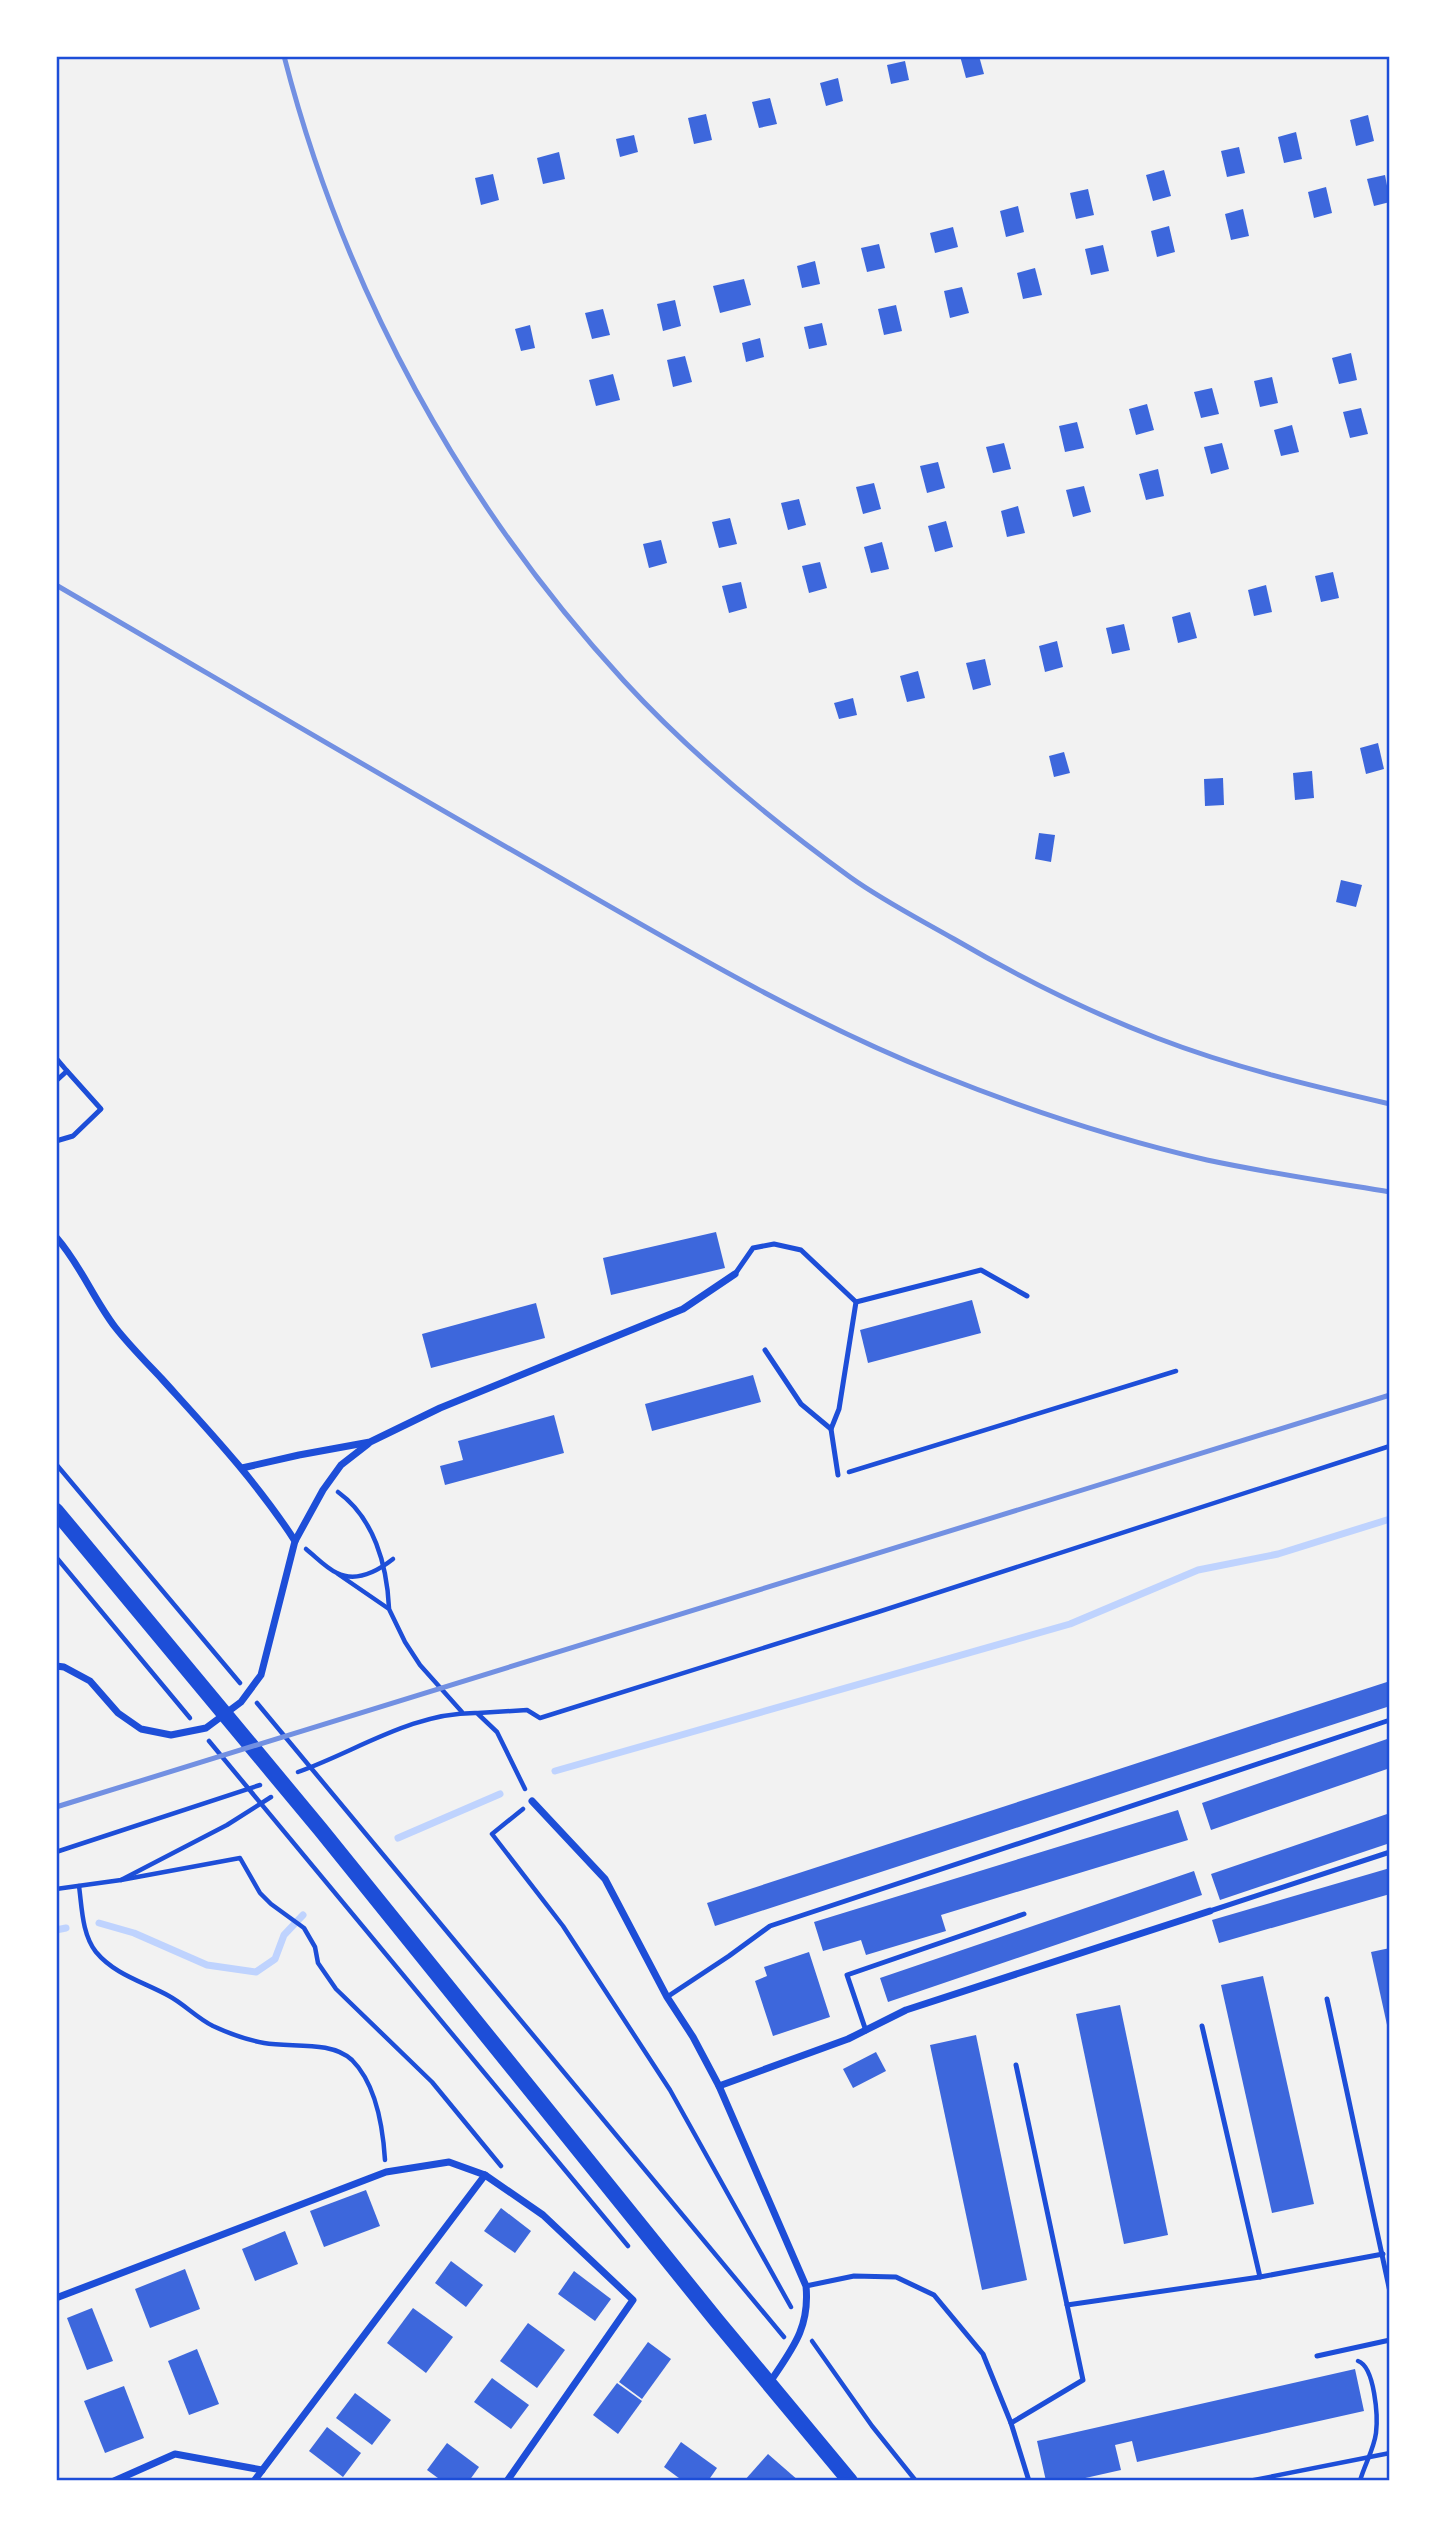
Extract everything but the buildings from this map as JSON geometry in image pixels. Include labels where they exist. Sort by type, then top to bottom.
[{"type":"main road","points":[[56,1511],[321,1830],[717,2321],[850,2481]]},
{"type":"street","points":[[56,1237],[68,1250],[90,1290],[116,1327],[242,1468],[295,1541]]},
{"type":"street","points":[[56,1666],[64,1667],[90,1681],[118,1713],[141,1729],[171,1735],[206,1728],[241,1702],[261,1675],[295,1541],[341,1465],[370,1442],[440,1408],[683,1309],[735,1274]]},
{"type":"street","points":[[242,1468],[370,1442]]},
{"type":"street","points":[[532,1801],[606,1880],[667,1997],[693,2037],[719,2086],[806,2286],[808,2307],[803,2328],[770,2382]]},
{"type":"street","points":[[719,2086],[866,2031],[906,2010],[1210,1911]]},
{"type":"street","points":[[56,2298],[386,2172],[449,2162],[485,2175],[543,2215],[633,2300],[507,2481]]},
{"type":"street","points":[[254,2481],[485,2175]]},
{"type":"street","points":[[114,2481],[175,2454],[262,2470]]},
{"type":"lane","points":[[56,1058],[102,1109],[73,1136],[56,1141]]},
{"type":"lane","points":[[56,1081],[67,1071]]},
{"type":"lane","points":[[735,1274],[754,1248],[774,1244],[801,1250],[856,1302]]},
{"type":"lane","points":[[856,1302],[981,1270],[1027,1296]]},
{"type":"lane","points":[[838,1475],[831,1429],[839,1409],[856,1302]]},
{"type":"lane","points":[[765,1350],[801,1404],[831,1429]]},
{"type":"lane","points":[[667,1997],[770,1926],[1390,1720]]},
{"type":"lane","points":[[1210,1911],[1390,1852]]},
{"type":"lane","points":[[866,2031],[847,1975],[1024,1914]]},
{"type":"lane","points":[[1326,1999],[1390,2292]]},
{"type":"lane","points":[[1202,2026],[1260,2277]]},
{"type":"lane","points":[[1011,2423],[1083,2380],[1016,2065]]},
{"type":"lane","points":[[1067,2305],[1260,2277],[1383,2254]]},
{"type":"lane","points":[[806,2286],[853,2276],[896,2277],[934,2295],[983,2354],[1011,2423],[1029,2481]]},
{"type":"lane","points":[[1317,2356],[1390,2340]]},
{"type":"path","points":[[838,1475],[1176,1371]]},
{"type":"path","points":[[287,1776],[422,1720],[463,1713],[527,1710],[540,1718],[1390,1446]]},
{"type":"path","points":[[56,1464],[242,1685]]},
{"type":"path","points":[[329,1482],[336,1491],[352,1502],[368,1524],[384,1566],[388,1609],[405,1642],[420,1665],[463,1713]]},
{"type":"path","points":[[295,1541],[388,1609]]},
{"type":"path","points":[[56,1557],[194,1724]]},
{"type":"path","points":[[338,1574],[361,1576],[394,1559]]},
{"type":"path","points":[[251,1696],[793,2347]]},
{"type":"path","points":[[477,1713],[496,1731],[532,1801],[492,1833],[563,1926],[670,2090],[803,2328],[872,2426],[916,2481]]},
{"type":"path","points":[[203,1734],[635,2254]]},
{"type":"path","points":[[302,1777],[323,1763]]},
{"type":"path","points":[[56,1852],[262,1784]]},
{"type":"path","points":[[121,1880],[228,1825],[281,1790]]},
{"type":"path","points":[[56,1889],[121,1880],[240,1857],[260,1893],[304,1928],[314,1947],[318,1963],[336,1989],[432,2082],[507,2173]]},
{"type":"path","points":[[79,1886],[84,1926],[96,1952],[120,1974],[145,1983],[173,1998],[214,2026],[264,2043],[337,2051],[352,2060],[369,2084],[383,2137],[386,2172]]},
{"type":"path","points":[[1334,2352],[1363,2363],[1370,2375],[1376,2434],[1360,2481]]},
{"type":"path","points":[[1248,2481],[1390,2453]]},
{"type":"waterway","points":[[555,1771],[1070,1624],[1198,1570],[1278,1554],[1390,1519]]},
{"type":"waterway","points":[[398,1838],[500,1794]]},
{"type":"waterway","points":[[99,1923],[134,1933],[207,1965],[256,1972],[275,1959],[284,1935],[303,1915]]},
{"type":"waterway","points":[[56,1930],[66,1928]]},
{"type":"railway","points":[[284,56],[309,142],[340,227],[375,309],[415,390],[461,467],[511,541],[565,613],[624,681],[676,734],[761,809],[850,877],[875,894],[1028,980],[1157,1038],[1214,1058],[1390,1104]]},
{"type":"railway","points":[[56,585],[693,954],[789,1006],[888,1053],[1004,1099],[1139,1143],[1230,1165],[1390,1192]]},
{"type":"railway","points":[[56,1807],[1390,1395]]}]
